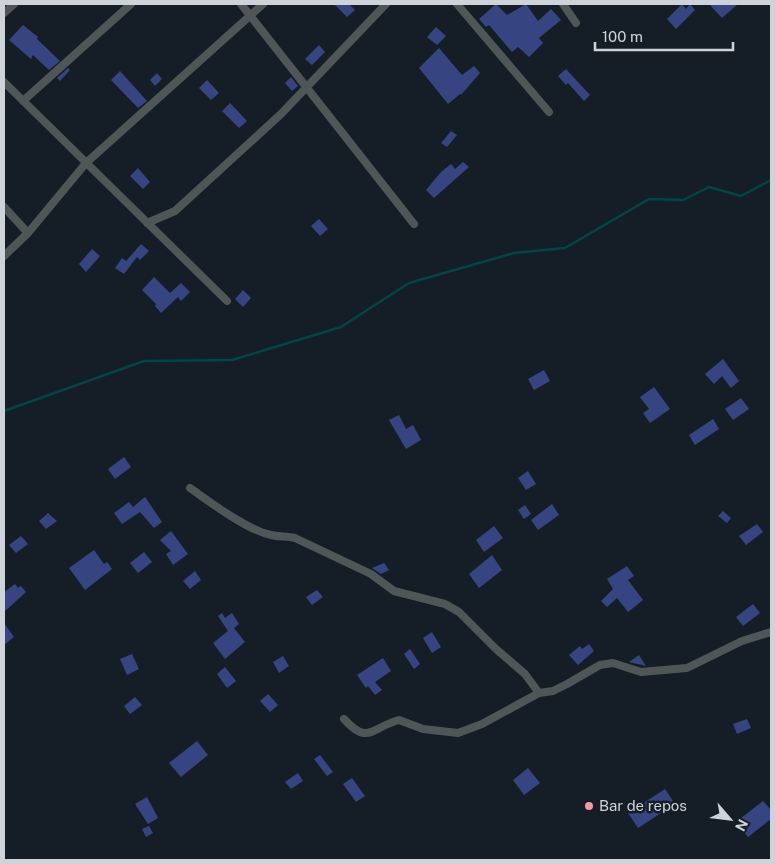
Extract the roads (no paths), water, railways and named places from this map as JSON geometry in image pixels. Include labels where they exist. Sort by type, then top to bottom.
[{"type":"street","points":[[4,13],[14,4]]},
{"type":"street","points":[[23,101],[131,4]]},
{"type":"street","points":[[242,4],[414,224]]},
{"type":"street","points":[[4,256],[28,233],[86,163],[263,4]]},
{"type":"street","points":[[147,222],[175,211],[280,114],[386,4]]},
{"type":"street","points":[[457,4],[550,112]]},
{"type":"street","points":[[563,4],[576,23]]},
{"type":"street","points":[[4,82],[228,301]]},
{"type":"street","points":[[4,207],[28,233]]},
{"type":"street","points":[[190,488],[255,529],[272,536],[282,535],[294,538],[371,574],[394,591],[445,604],[459,612],[496,649],[525,674],[539,692]]},
{"type":"street","points":[[344,719],[352,728],[362,734],[370,734],[399,720],[423,729],[458,733],[482,724],[539,692],[553,691],[600,665],[613,663],[640,672],[687,668],[742,641],[771,632]]},
{"type":"waterway","points":[[4,411],[144,361],[232,360],[341,327],[409,283],[514,253],[565,248],[649,199],[683,200],[709,187],[741,196],[771,180]]},
{"type":"place","name":"Bar de repos","points":[[589,806]]}]
